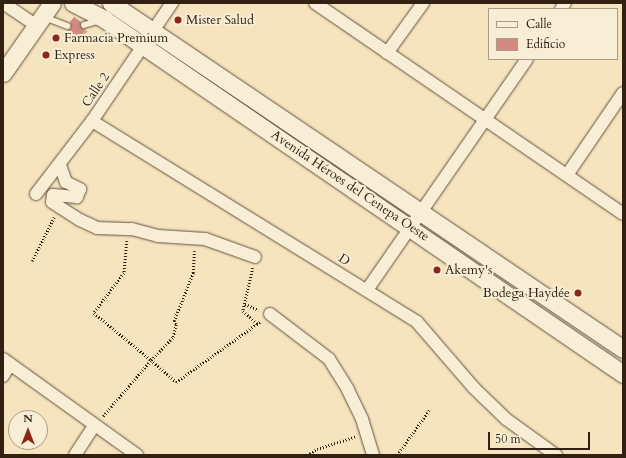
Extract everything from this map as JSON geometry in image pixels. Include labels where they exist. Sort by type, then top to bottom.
[{"type":"main road","name":"Avenida Héroes del Cenepa Oeste","points":[[73,3],[104,18],[623,374]]},
{"type":"main road","name":"Avenida Héroes del Cenepa Oeste","points":[[111,3],[623,349]]},
{"type":"main road","points":[[3,73],[44,15]]},
{"type":"street","points":[[3,3],[44,15]]},
{"type":"street","name":"Calle 2","points":[[36,194],[60,165],[92,121],[172,3]]},
{"type":"street","points":[[316,3],[623,214]]},
{"type":"street","points":[[388,53],[423,3]]},
{"type":"street","points":[[367,290],[412,228],[526,60]]},
{"type":"street","points":[[567,175],[623,93]]},
{"type":"street","name":"D","points":[[92,121],[417,322],[474,388],[506,419],[556,455]]},
{"type":"street","points":[[60,165],[66,182],[80,189],[77,197],[53,195],[52,202],[97,228],[128,229],[158,236],[195,238],[210,241],[255,257]]},
{"type":"street","points":[[270,314],[329,359],[348,390],[367,434],[373,455]]},
{"type":"street","points":[[3,376],[7,362],[94,426],[137,455]]},
{"type":"street","points":[[75,455],[94,426]]},
{"type":"lane","points":[[44,15],[67,26]]},
{"type":"lane","points":[[84,25],[104,18]]},
{"type":"path","points":[[32,261],[60,207]]},
{"type":"path","points":[[128,229],[124,274],[94,312],[176,382],[270,314]]},
{"type":"path","points":[[94,426],[173,337],[176,324],[174,321],[193,274],[195,238]]},
{"type":"path","points":[[255,257],[243,311],[258,324]]},
{"type":"path","points":[[397,455],[430,408]]},
{"type":"path","points":[[307,455],[317,449],[367,434]]},
{"type":"building","points":[[74,17],[81,22],[81,28],[86,29],[75,44],[62,34],[71,28],[70,22]]},
{"type":"place","name":"Mister Salud","points":[[178,20]]},
{"type":"place","name":"Farmacia Premium","points":[[56,38]]},
{"type":"place","name":"Express","points":[[46,55]]},
{"type":"place","name":"Akemy's","points":[[437,270]]},
{"type":"place","name":"Bodega Haydée","points":[[578,293]]}]
